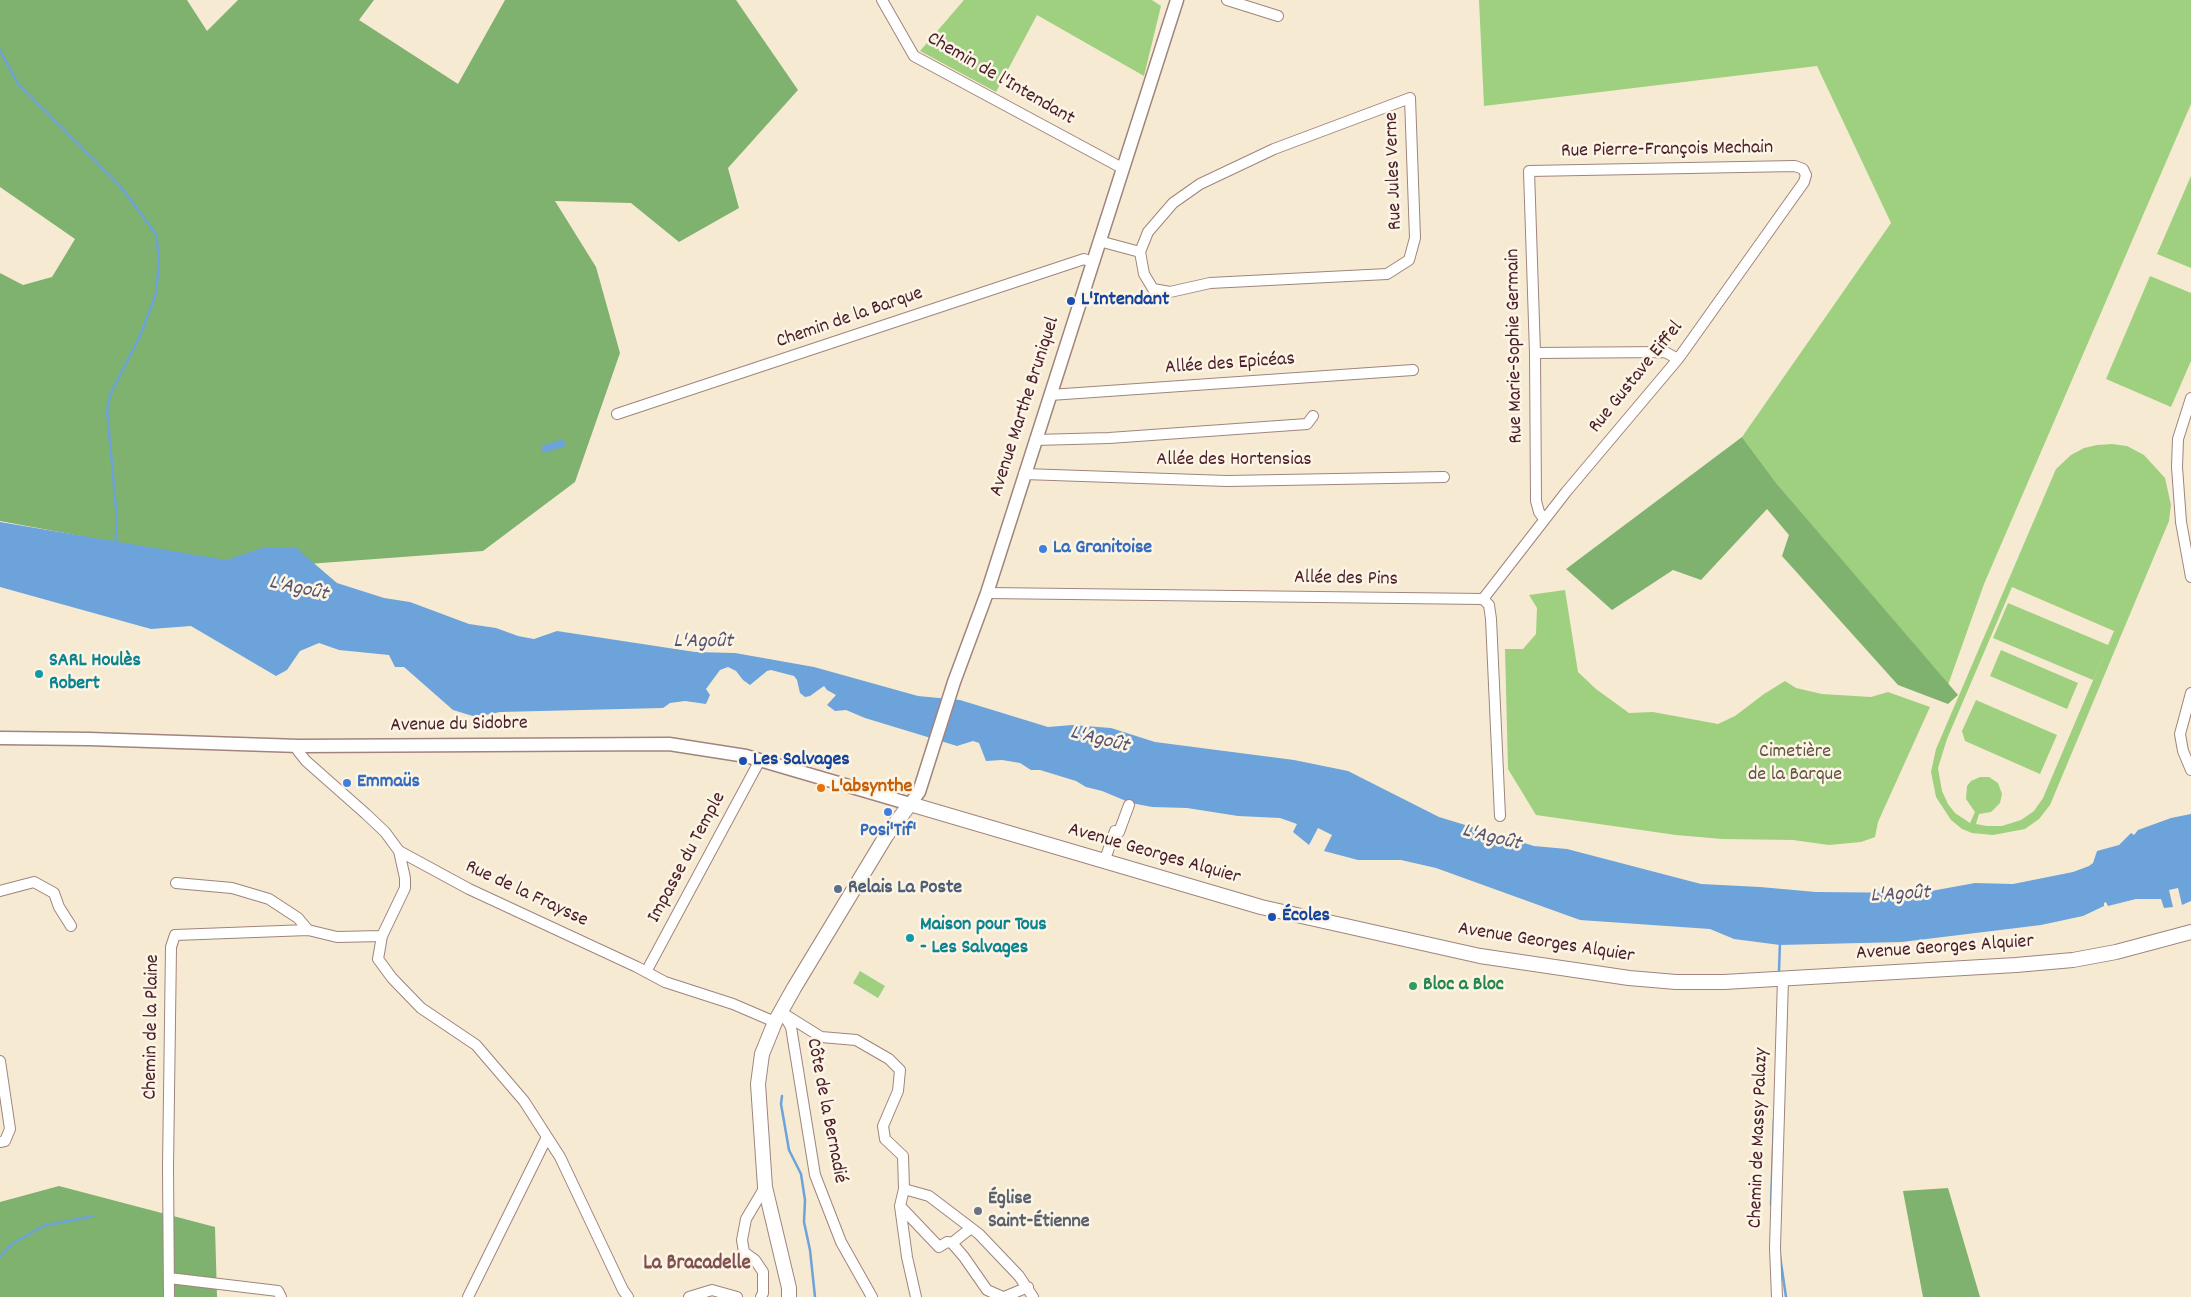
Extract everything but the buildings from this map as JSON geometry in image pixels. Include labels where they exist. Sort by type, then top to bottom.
[{"type":"main road","name":"Avenue Georges Alquier","points":[[910,804],[1261,907],[1480,956],[1601,974],[1676,982],[1724,982],[1926,972],[2073,960],[2116,952],[2191,932]]},
{"type":"main road","points":[[789,1297],[789,1288],[765,1186],[758,1084],[762,1054],[778,1017],[794,988],[886,836],[910,804]]},
{"type":"street","name":"Chemin de l'Intendant","points":[[882,0],[914,56],[1122,168]]},
{"type":"street","name":"Avenue Marthe Bruniquel","points":[[910,804],[919,792],[954,682],[987,593],[1177,0]]},
{"type":"street","points":[[1227,0],[1278,16]]},
{"type":"street","name":"Rue Jules Verne","points":[[1410,98],[1415,238],[1409,260],[1387,274],[1210,283],[1170,292],[1153,289],[1144,274],[1140,252],[1148,232],[1173,203],[1200,184],[1274,149],[1410,98]]},
{"type":"street","name":"Rue Pierre-François Mechain","points":[[1528,171],[1795,166],[1805,172]]},
{"type":"street","name":"Rue Marie-Sophie Germain","points":[[1528,171],[1534,353],[1536,501],[1539,512],[1544,519]]},
{"type":"street","name":"Rue Gustave Eiffel","points":[[1483,599],[1544,519],[1678,359],[1800,188],[1806,178],[1805,172]]},
{"type":"street","points":[[1100,241],[1140,252]]},
{"type":"street","name":"Chemin de la Barque","points":[[617,414],[1084,259],[1092,262]]},
{"type":"street","points":[[1534,353],[1665,352],[1678,359]]},
{"type":"street","name":"Allée des Epicéas","points":[[1050,395],[1412,370]]},
{"type":"street","points":[[2191,398],[2178,439],[2177,467],[2181,522],[2191,577]]},
{"type":"street","points":[[1035,440],[1109,438],[1308,424],[1313,416]]},
{"type":"street","name":"Allée des Hortensias","points":[[1024,474],[1227,481],[1444,477]]},
{"type":"street","name":"Allée des Pins","points":[[987,593],[1483,599]]},
{"type":"street","points":[[1483,599],[1490,605],[1500,816]]},
{"type":"street","points":[[2191,693],[2180,734],[2182,751],[2191,770]]},
{"type":"street","name":"Avenue du Sidobre","points":[[0,738],[298,746],[669,744],[707,748],[760,760],[910,804]]},
{"type":"street","name":"Rue de la Fraysse","points":[[298,746],[298,751],[306,762],[385,832],[399,851],[517,912],[665,982],[733,1004],[794,1020],[821,1037],[856,1040],[889,1059],[900,1070],[898,1092],[883,1126],[885,1139],[903,1156],[904,1189]]},
{"type":"street","name":"Impasse du Temple","points":[[646,972],[760,760]]},
{"type":"street","points":[[1104,862],[1115,830],[1119,832],[1129,805]]},
{"type":"street","points":[[399,851],[405,878],[405,888],[382,936],[378,959],[392,978],[421,1008],[476,1045],[524,1101],[560,1157],[628,1297]]},
{"type":"street","points":[[0,891],[34,882],[54,893],[58,907],[71,926]]},
{"type":"street","points":[[176,883],[232,888],[269,899],[298,918],[308,930]]},
{"type":"street","name":"Chemin de la Plaine","points":[[169,1297],[168,1168],[171,946],[175,935],[308,930],[338,937],[382,936]]},
{"type":"street","name":"Chemin de Massy Palazy","points":[[1777,1297],[1775,1248],[1783,979]]},
{"type":"street","name":"Côte de la Bernadié","points":[[778,1017],[791,1026],[815,1175],[841,1242],[872,1297]]},
{"type":"street","points":[[0,1061],[10,1129],[5,1140],[0,1142]]},
{"type":"street","points":[[468,1297],[547,1137]]},
{"type":"street","points":[[761,1297],[763,1293],[763,1272],[755,1260],[744,1252],[742,1240],[746,1218],[765,1186]]},
{"type":"street","points":[[916,1297],[907,1257],[900,1206],[904,1189],[929,1196],[979,1234],[1028,1287],[1033,1297]]},
{"type":"street","points":[[900,1206],[939,1248],[947,1242],[952,1243],[971,1228]]},
{"type":"street","points":[[952,1243],[987,1290],[1003,1297],[1028,1287]]},
{"type":"street","points":[[169,1278],[278,1292],[282,1297]]},
{"type":"street","points":[[690,1297],[712,1290],[737,1297]]},
{"type":"green space","points":[[0,0],[187,0],[207,31],[238,0],[374,0],[359,20],[458,84],[505,0],[736,0],[798,90],[728,168],[739,208],[679,242],[631,203],[555,201],[596,267],[620,353],[575,482],[483,551],[254,568],[0,521],[0,273],[23,285],[52,277],[75,239],[0,187]]},
{"type":"green space","points":[[964,0],[1152,0],[1161,6],[1144,76],[1037,15],[996,92],[920,51]]},
{"type":"green space","points":[[1479,0],[2191,0],[2191,104],[1984,584],[1948,685],[1777,484],[1742,437],[1891,223],[1817,66],[1484,106]]},
{"type":"green space","points":[[2191,176],[2191,268],[2157,254]]},
{"type":"green space","points":[[2150,276],[2191,293],[2191,361],[2171,407],[2106,379]]},
{"type":"green space","points":[[1742,437],[1777,484],[1958,695],[1948,704],[1898,685],[1782,556],[1789,535],[1767,509],[1701,580],[1673,570],[1612,610],[1566,569]]},
{"type":"green space","points":[[2097,445],[2127,446],[2144,455],[2165,478],[2171,505],[2169,521],[2050,805],[2039,819],[2025,829],[1993,835],[1972,833],[1962,829],[1951,820],[1936,797],[1931,772],[1936,749],[2056,469],[2071,455],[2084,448]],"holes":[[[2012,587],[2114,631],[2043,798],[2034,811],[2021,820],[2002,826],[1976,824],[1979,814],[1991,812],[2000,803],[2002,794],[1998,783],[1989,777],[1980,777],[1971,781],[1967,786],[1966,799],[1975,812],[1970,823],[1955,813],[1942,791],[1938,768],[1947,739]]]},
{"type":"green space","name":"Cimetière de la Barque","points":[[1565,590],[1578,672],[1596,689],[1629,713],[1653,712],[1718,724],[1735,716],[1785,681],[1796,688],[1822,694],[1871,697],[1888,692],[1930,707],[1878,822],[1875,837],[1861,842],[1829,845],[1793,840],[1722,839],[1676,835],[1536,815],[1508,769],[1505,649],[1523,649],[1536,634],[1537,608],[1529,595]]},
{"type":"green space","points":[[2008,603],[2108,645],[2093,680],[1993,638]]},
{"type":"green space","points":[[2001,650],[2078,683],[2067,709],[1990,676]]},
{"type":"green space","points":[[1976,700],[2057,735],[2040,774],[1965,741],[1962,731]]},
{"type":"green space","points":[[860,971],[885,986],[878,998],[853,983]]},
{"type":"green space","points":[[59,1186],[215,1227],[217,1297],[0,1297],[0,1202]]},
{"type":"green space","points":[[1948,1188],[1980,1297],[1923,1297],[1903,1191]]},
{"type":"water","points":[[563,439],[566,446],[543,453],[541,446]]},
{"type":"water","name":"L'Agoût","points":[[0,522],[226,560],[265,547],[295,547],[337,583],[384,598],[410,602],[469,624],[496,628],[518,636],[534,639],[557,631],[695,652],[735,653],[814,667],[918,696],[960,700],[1048,727],[1072,725],[1111,728],[1155,742],[1294,760],[1348,771],[1439,817],[1534,846],[1567,849],[1701,884],[1816,892],[1920,893],[1975,883],[2013,884],[2073,872],[2089,866],[2093,863],[2097,851],[2119,845],[2131,833],[2134,835],[2138,830],[2171,818],[2191,814],[2191,901],[2182,905],[2178,888],[2169,890],[2173,907],[2164,908],[2161,899],[2136,899],[2108,906],[2106,902],[2104,906],[2083,916],[2041,925],[1902,942],[1780,945],[1734,939],[1710,929],[1580,920],[1436,868],[1401,860],[1358,860],[1324,851],[1332,835],[1318,828],[1309,845],[1293,832],[1297,824],[1280,818],[1238,816],[1187,808],[1152,807],[1131,803],[1102,791],[1086,787],[1076,781],[1040,770],[1031,770],[1020,763],[1002,760],[986,761],[979,743],[973,741],[957,746],[865,718],[846,710],[835,711],[827,705],[836,695],[824,686],[810,696],[805,697],[800,693],[794,676],[771,670],[767,671],[750,685],[736,671],[728,667],[720,670],[706,689],[710,695],[706,704],[685,701],[670,703],[663,708],[500,712],[476,717],[453,710],[404,667],[395,667],[389,655],[339,650],[319,643],[300,651],[287,670],[276,676],[191,626],[151,629],[0,587]]},
{"type":"waterway","points":[[0,50],[18,84],[121,187],[156,234],[159,259],[156,294],[140,336],[111,393],[107,409],[117,519],[115,544]]},
{"type":"waterway","points":[[1779,971],[1780,942]]},
{"type":"waterway","points":[[782,1096],[781,1104],[789,1150],[801,1174],[805,1200],[804,1222],[810,1250],[815,1297]]},
{"type":"waterway","points":[[1771,1205],[1774,1119]]},
{"type":"waterway","points":[[0,1257],[12,1244],[43,1226],[93,1216]]},
{"type":"waterway","points":[[1780,1256],[1786,1297]]},
{"type":"place","name":"L'Intendant","points":[[1071,301]]},
{"type":"place","name":"La Granitoise","points":[[1043,549]]},
{"type":"place","name":"SARL Houlès Robert","points":[[39,674]]},
{"type":"place","name":"Les Salvages","points":[[743,761]]},
{"type":"place","name":"Emmaüs","points":[[347,783]]},
{"type":"place","name":"L'absynthe","points":[[821,788]]},
{"type":"place","name":"Posi'Tif'","points":[[888,812]]},
{"type":"place","name":"Relais La Poste","points":[[838,889]]},
{"type":"place","name":"Écoles","points":[[1272,917]]},
{"type":"place","name":"Maison pour Tous - Les Salvages","points":[[910,938]]},
{"type":"place","name":"Bloc a Bloc","points":[[1413,986]]},
{"type":"place","name":"Église Saint-Étienne","points":[[978,1211]]},
{"type":"district","name":"La Bracadelle","points":[[697,1265]]}]
